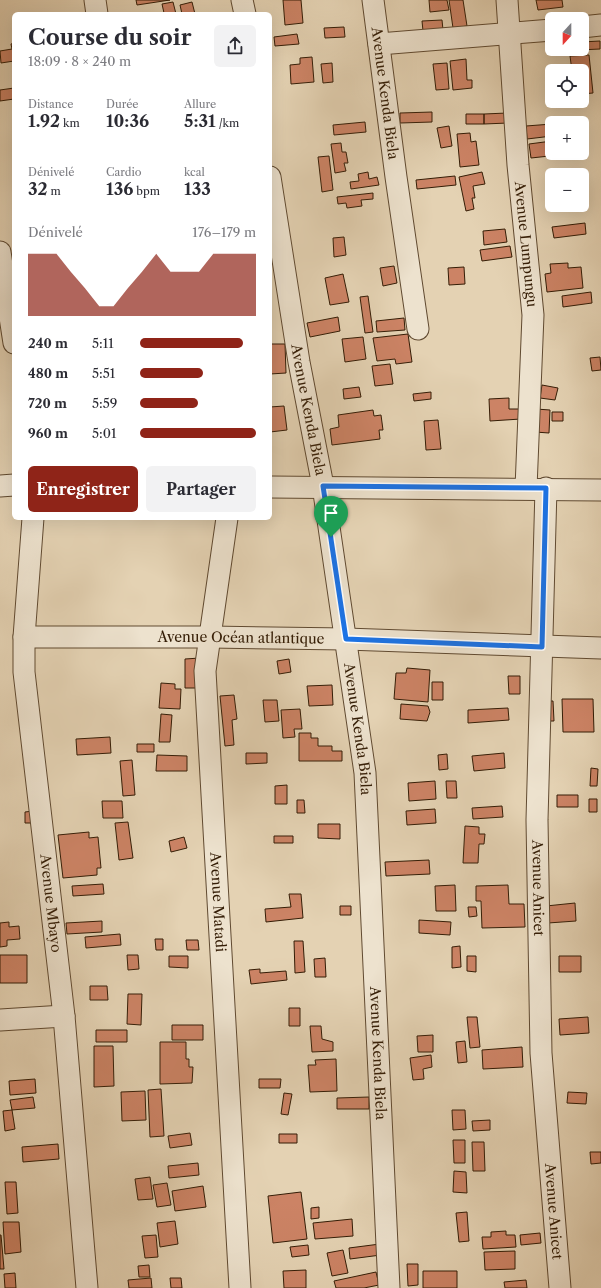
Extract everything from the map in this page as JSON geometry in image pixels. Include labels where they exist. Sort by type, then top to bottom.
[{"type":"street","points":[[95,0],[97,12]]},
{"type":"street","points":[[242,0],[245,12]]},
{"type":"street","name":"Avenue Kenda Biela","points":[[373,0],[418,329]]},
{"type":"street","name":"Avenue Lumpungu","points":[[507,0],[518,165],[533,315],[536,488]]},
{"type":"street","points":[[589,26],[601,25]]},
{"type":"street","points":[[379,44],[509,35],[545,31]]},
{"type":"street","name":"Avenue Kenda Biela","points":[[272,190],[299,362],[323,486],[365,773],[389,1288]]},
{"type":"street","points":[[0,252],[12,330]]},
{"type":"street","points":[[0,486],[12,485]]},
{"type":"street","points":[[272,487],[323,486],[601,490]]},
{"type":"street","name":"Avenue Anicet","points":[[536,488],[542,647],[538,820],[541,1053],[560,1288]]},
{"type":"street","name":"Avenue Mbayo","points":[[33,520],[24,638],[24,672],[64,1016],[87,1288]]},
{"type":"street","name":"Avenue Matadi","points":[[226,520],[205,671],[240,1288]]},
{"type":"street","name":"Avenue Océan atlantique","points":[[24,638],[210,637],[346,639],[601,648]]},
{"type":"street","points":[[0,1020],[64,1016]]},
{"type":"building","points":[[136,0],[170,0],[137,5]]},
{"type":"building","points":[[283,0],[301,0],[303,23],[285,25]]},
{"type":"building","points":[[429,0],[447,0],[449,10],[430,12]]},
{"type":"building","points":[[449,0],[463,0],[467,26],[453,28]]},
{"type":"building","points":[[536,0],[562,0],[563,7],[538,10]]},
{"type":"building","points":[[173,2],[176,12],[164,12],[162,4]]},
{"type":"building","points":[[192,2],[194,12],[182,12],[180,5]]},
{"type":"building","points":[[442,20],[443,30],[423,31],[422,21]]},
{"type":"building","points":[[344,27],[345,37],[325,38],[324,28]]},
{"type":"building","points":[[297,34],[299,44],[275,46],[274,37]]},
{"type":"building","points":[[600,41],[600,49],[589,50],[589,42]]},
{"type":"building","points":[[12,49],[12,61],[1,63],[0,51]]},
{"type":"building","points":[[589,55],[593,93],[589,93],[589,64],[571,64],[570,56]]},
{"type":"building","points":[[312,57],[314,82],[291,84],[290,65],[300,64],[300,58]]},
{"type":"building","points":[[466,59],[467,80],[472,80],[472,88],[453,90],[450,61]]},
{"type":"building","points":[[332,63],[333,82],[323,83],[321,64]]},
{"type":"building","points":[[447,63],[449,89],[436,90],[433,64]]},
{"type":"building","points":[[12,88],[12,99],[0,101],[0,90]]},
{"type":"building","points":[[432,112],[432,122],[400,123],[400,113]]},
{"type":"building","points":[[507,113],[508,123],[484,124],[484,114]]},
{"type":"building","points":[[466,114],[484,114],[484,124],[466,124]]},
{"type":"building","points":[[365,122],[366,132],[334,135],[333,125]]},
{"type":"building","points":[[545,125],[545,137],[527,139],[526,126]]},
{"type":"building","points":[[449,126],[452,146],[441,148],[437,128]]},
{"type":"building","points":[[470,133],[471,142],[476,141],[479,165],[460,167],[457,134]]},
{"type":"building","points":[[545,142],[545,156],[531,158],[529,144]]},
{"type":"building","points":[[341,143],[342,152],[346,152],[348,163],[344,163],[346,171],[335,173],[331,144]]},
{"type":"building","points":[[329,156],[333,190],[322,192],[318,157]]},
{"type":"building","points":[[368,172],[369,179],[377,177],[379,185],[351,189],[350,182],[359,181],[358,174]]},
{"type":"building","points":[[482,172],[485,184],[473,186],[475,198],[472,198],[474,209],[466,211],[459,177]]},
{"type":"building","points":[[455,176],[456,185],[417,189],[416,180]]},
{"type":"building","points":[[373,193],[373,199],[361,200],[362,206],[347,208],[346,203],[338,204],[337,197]]},
{"type":"building","points":[[585,223],[586,234],[554,238],[552,227]]},
{"type":"building","points":[[505,229],[507,242],[484,245],[483,231]]},
{"type":"building","points":[[344,237],[346,255],[334,257],[333,238]]},
{"type":"building","points":[[510,246],[512,257],[482,261],[480,250]]},
{"type":"building","points":[[568,263],[568,268],[581,267],[583,288],[547,292],[545,274],[551,273],[550,264]]},
{"type":"building","points":[[394,266],[397,283],[383,286],[380,268]]},
{"type":"building","points":[[464,267],[465,284],[449,285],[448,268]]},
{"type":"building","points":[[343,274],[349,302],[330,305],[325,278]]},
{"type":"building","points":[[591,292],[592,303],[563,307],[562,296]]},
{"type":"building","points":[[368,296],[373,332],[365,333],[360,297]]},
{"type":"building","points":[[338,317],[340,331],[310,337],[307,323]]},
{"type":"building","points":[[404,318],[405,330],[377,332],[376,321]]},
{"type":"building","points":[[408,334],[412,362],[396,364],[395,359],[377,361],[373,338]]},
{"type":"building","points":[[363,337],[366,359],[345,362],[342,339]]},
{"type":"building","points":[[272,344],[285,344],[286,373],[272,374]]},
{"type":"building","points":[[600,357],[601,370],[592,371],[590,358]]},
{"type":"building","points":[[390,364],[393,384],[375,386],[372,366]]},
{"type":"building","points":[[542,385],[558,388],[555,400],[540,398]]},
{"type":"building","points":[[359,387],[361,397],[344,399],[343,389]]},
{"type":"building","points":[[431,392],[431,399],[414,401],[413,394]]},
{"type":"building","points":[[509,398],[509,409],[520,409],[521,419],[490,421],[489,399]]},
{"type":"building","points":[[284,406],[287,430],[272,432],[272,407]]},
{"type":"building","points":[[536,409],[550,410],[549,433],[535,432]]},
{"type":"building","points":[[373,410],[374,416],[381,415],[383,430],[379,430],[380,439],[332,445],[330,429],[339,427],[338,415]]},
{"type":"building","points":[[552,412],[563,412],[563,421],[552,421]]},
{"type":"building","points":[[438,420],[441,449],[426,450],[424,421]]},
{"type":"building","points":[[200,658],[201,688],[185,688],[185,659]]},
{"type":"building","points":[[289,659],[291,672],[279,674],[277,661]]},
{"type":"building","points":[[407,668],[430,670],[428,702],[394,699],[396,673],[406,673]]},
{"type":"building","points":[[508,676],[520,676],[520,694],[509,694]]},
{"type":"building","points":[[432,682],[443,682],[443,700],[432,700]]},
{"type":"building","points":[[161,683],[175,684],[175,689],[181,689],[180,709],[159,708]]},
{"type":"building","points":[[332,685],[333,705],[309,706],[307,686]]},
{"type":"building","points":[[234,695],[237,719],[232,720],[234,745],[225,746],[220,696]]},
{"type":"building","points":[[562,699],[593,699],[594,732],[563,732]]},
{"type":"building","points":[[263,700],[277,700],[279,721],[265,722]]},
{"type":"building","points":[[540,701],[553,701],[554,721],[541,721]]},
{"type":"building","points":[[401,704],[428,706],[430,712],[427,721],[400,719]]},
{"type":"building","points":[[508,708],[509,720],[468,723],[468,710]]},
{"type":"building","points":[[300,709],[302,729],[294,729],[295,737],[283,738],[281,710]]},
{"type":"building","points":[[161,714],[172,715],[170,742],[159,742]]},
{"type":"building","points":[[299,733],[311,733],[311,738],[318,738],[318,746],[332,746],[332,751],[342,751],[342,761],[299,761]]},
{"type":"building","points":[[110,737],[111,753],[77,755],[76,739]]},
{"type":"building","points":[[137,744],[154,744],[154,752],[137,752]]},
{"type":"building","points":[[246,753],[267,753],[267,763],[246,764]]},
{"type":"building","points":[[504,753],[505,768],[474,771],[472,756]]},
{"type":"building","points":[[447,754],[448,769],[439,770],[438,755]]},
{"type":"building","points":[[157,755],[187,756],[187,771],[156,771]]},
{"type":"building","points":[[132,760],[135,795],[123,796],[120,761]]},
{"type":"building","points":[[591,768],[598,769],[597,786],[590,786]]},
{"type":"building","points":[[435,781],[436,799],[409,801],[408,783]]},
{"type":"building","points":[[446,781],[456,781],[457,798],[447,798]]},
{"type":"building","points":[[287,785],[287,804],[275,804],[275,786]]},
{"type":"building","points":[[557,795],[578,795],[578,807],[557,807]]},
{"type":"building","points":[[589,799],[597,799],[597,812],[589,812]]},
{"type":"building","points":[[297,800],[304,800],[305,813],[297,813]]},
{"type":"building","points":[[102,801],[122,801],[123,818],[103,818]]},
{"type":"building","points":[[502,806],[503,817],[473,819],[472,808]]},
{"type":"building","points":[[435,809],[436,823],[407,825],[406,811]]},
{"type":"building","points":[[33,811],[33,823],[25,823],[25,812]]},
{"type":"building","points":[[128,822],[133,858],[119,860],[115,823]]},
{"type":"building","points":[[318,824],[340,824],[340,839],[318,838]]},
{"type":"building","points":[[465,826],[479,827],[479,834],[485,834],[484,844],[479,844],[478,863],[463,863]]},
{"type":"building","points":[[89,832],[89,838],[98,837],[101,868],[97,868],[97,875],[63,878],[58,835]]},
{"type":"building","points":[[274,836],[293,836],[293,843],[274,843]]},
{"type":"building","points":[[184,837],[187,848],[171,852],[169,841]]},
{"type":"building","points":[[429,860],[430,874],[386,876],[385,862]]},
{"type":"building","points":[[103,884],[104,894],[73,896],[72,886]]},
{"type":"building","points":[[455,885],[456,911],[436,911],[435,886]]},
{"type":"building","points":[[508,885],[509,904],[524,904],[525,927],[482,928],[481,901],[476,901],[476,886]]},
{"type":"building","points":[[289,894],[301,894],[303,918],[266,922],[265,909],[291,907]]},
{"type":"building","points":[[575,903],[576,921],[548,923],[546,906]]},
{"type":"building","points":[[340,906],[351,906],[351,915],[340,915]]},
{"type":"building","points":[[468,907],[476,907],[477,916],[469,917]]},
{"type":"building","points":[[419,920],[451,922],[450,935],[419,933]]},
{"type":"building","points":[[102,921],[102,932],[67,934],[66,923]]},
{"type":"building","points":[[9,922],[9,927],[19,926],[20,939],[7,940],[7,946],[0,947],[0,923]]},
{"type":"building","points":[[120,934],[121,945],[86,948],[85,937]]},
{"type":"building","points":[[155,939],[163,939],[163,950],[156,950]]},
{"type":"building","points":[[186,940],[198,940],[199,950],[187,950]]},
{"type":"building","points":[[294,941],[303,941],[305,972],[295,973]]},
{"type":"building","points":[[460,946],[461,967],[452,968],[452,947]]},
{"type":"building","points":[[0,955],[27,955],[27,983],[0,983]]},
{"type":"building","points":[[127,955],[138,955],[139,969],[128,970]]},
{"type":"building","points":[[169,956],[188,956],[188,968],[169,967]]},
{"type":"building","points":[[467,956],[476,956],[476,972],[467,971]]},
{"type":"building","points":[[559,956],[581,956],[581,972],[559,972]]},
{"type":"building","points":[[325,958],[326,977],[315,977],[314,959]]},
{"type":"building","points":[[260,969],[260,973],[286,971],[287,980],[251,984],[249,970]]},
{"type":"building","points":[[90,986],[107,986],[108,1000],[90,1000]]},
{"type":"building","points":[[128,994],[142,994],[141,1025],[127,1024]]},
{"type":"building","points":[[289,1008],[300,1008],[300,1026],[289,1026]]},
{"type":"building","points":[[467,1017],[477,1017],[480,1047],[470,1048]]},
{"type":"building","points":[[588,1017],[589,1033],[560,1035],[559,1019]]},
{"type":"building","points":[[172,1025],[203,1025],[203,1040],[172,1040]]},
{"type":"building","points":[[310,1026],[321,1026],[322,1039],[333,1042],[333,1051],[312,1052]]},
{"type":"building","points":[[96,1030],[127,1030],[127,1042],[96,1042]]},
{"type":"building","points":[[433,1035],[433,1052],[418,1052],[417,1036]]},
{"type":"building","points":[[465,1041],[467,1062],[458,1063],[456,1042]]},
{"type":"building","points":[[160,1042],[186,1042],[186,1059],[189,1059],[189,1067],[193,1067],[192,1083],[160,1084]]},
{"type":"building","points":[[94,1046],[113,1046],[114,1086],[94,1087]]},
{"type":"building","points":[[522,1047],[523,1067],[483,1069],[482,1050]]},
{"type":"building","points":[[431,1055],[432,1067],[423,1069],[424,1079],[413,1080],[410,1058]]},
{"type":"building","points":[[336,1059],[337,1091],[310,1092],[308,1065],[316,1065],[315,1060]]},
{"type":"building","points":[[35,1079],[36,1093],[10,1095],[9,1081]]},
{"type":"building","points":[[259,1079],[281,1079],[280,1088],[259,1088]]},
{"type":"building","points":[[161,1089],[164,1136],[150,1137],[148,1090]]},
{"type":"building","points":[[145,1091],[146,1120],[122,1121],[121,1092]]},
{"type":"building","points":[[568,1092],[587,1093],[586,1104],[567,1103]]},
{"type":"building","points":[[284,1093],[292,1094],[288,1115],[281,1114]]},
{"type":"building","points":[[33,1097],[35,1108],[12,1110],[10,1100]]},
{"type":"building","points":[[369,1097],[369,1109],[337,1109],[337,1098]]},
{"type":"building","points":[[12,1110],[15,1129],[5,1131],[3,1111]]},
{"type":"building","points":[[452,1110],[465,1110],[466,1129],[453,1130]]},
{"type":"building","points":[[490,1120],[490,1130],[473,1131],[472,1121]]},
{"type":"building","points":[[190,1133],[192,1145],[170,1148],[168,1136]]},
{"type":"building","points":[[279,1134],[297,1134],[297,1143],[279,1143]]},
{"type":"building","points":[[453,1140],[465,1140],[465,1163],[454,1163]]},
{"type":"building","points":[[472,1142],[484,1142],[485,1171],[473,1171]]},
{"type":"building","points":[[58,1144],[59,1159],[23,1162],[22,1147]]},
{"type":"building","points":[[590,1152],[601,1152],[601,1163],[591,1164]]},
{"type":"building","points":[[198,1163],[199,1175],[169,1178],[168,1166]]},
{"type":"building","points":[[454,1171],[466,1172],[467,1193],[453,1192]]},
{"type":"building","points":[[150,1177],[153,1199],[138,1200],[135,1179]]},
{"type":"building","points":[[5,1182],[16,1182],[18,1213],[7,1214]]},
{"type":"building","points":[[167,1183],[171,1205],[157,1207],[153,1185]]},
{"type":"building","points":[[203,1186],[206,1207],[175,1211],[172,1191]]},
{"type":"building","points":[[301,1192],[307,1239],[273,1243],[268,1196]]},
{"type":"building","points":[[319,1207],[319,1218],[311,1219],[311,1208]]},
{"type":"building","points":[[467,1212],[469,1241],[459,1242],[456,1213]]},
{"type":"building","points":[[352,1219],[353,1236],[315,1239],[313,1223]]},
{"type":"building","points":[[175,1221],[178,1244],[160,1247],[157,1223]]},
{"type":"building","points":[[3,1222],[19,1222],[21,1252],[5,1254]]},
{"type":"building","points":[[506,1231],[506,1235],[515,1235],[516,1247],[483,1249],[482,1237],[491,1237],[491,1232]]},
{"type":"building","points":[[540,1233],[541,1243],[521,1245],[520,1235]]},
{"type":"building","points":[[1,1235],[4,1269],[0,1269]]},
{"type":"building","points":[[156,1235],[158,1257],[145,1258],[142,1236]]},
{"type":"building","points":[[380,1244],[381,1255],[350,1259],[349,1248]]},
{"type":"building","points":[[308,1245],[309,1255],[292,1257],[290,1247]]},
{"type":"building","points":[[343,1250],[348,1273],[332,1276],[327,1253]]},
{"type":"building","points":[[515,1251],[515,1269],[485,1270],[484,1252]]},
{"type":"building","points":[[407,1264],[418,1264],[418,1285],[408,1286]]},
{"type":"building","points":[[149,1265],[150,1277],[139,1277],[138,1266]]},
{"type":"building","points":[[306,1270],[306,1288],[284,1288],[283,1271]]},
{"type":"building","points":[[423,1271],[457,1271],[457,1288],[423,1288]]},
{"type":"building","points":[[376,1272],[379,1285],[364,1288],[336,1288],[334,1281]]},
{"type":"building","points":[[15,1273],[16,1288],[5,1288],[4,1274]]},
{"type":"building","points":[[151,1278],[152,1288],[129,1288],[128,1280]]},
{"type":"building","points":[[170,1278],[181,1278],[182,1288],[171,1288]]},
{"type":"building","points":[[526,1280],[527,1288],[505,1288],[504,1282]]},
{"type":"route","points":[[323,486],[546,488],[542,647],[346,639],[331,537],[323,486]]}]
